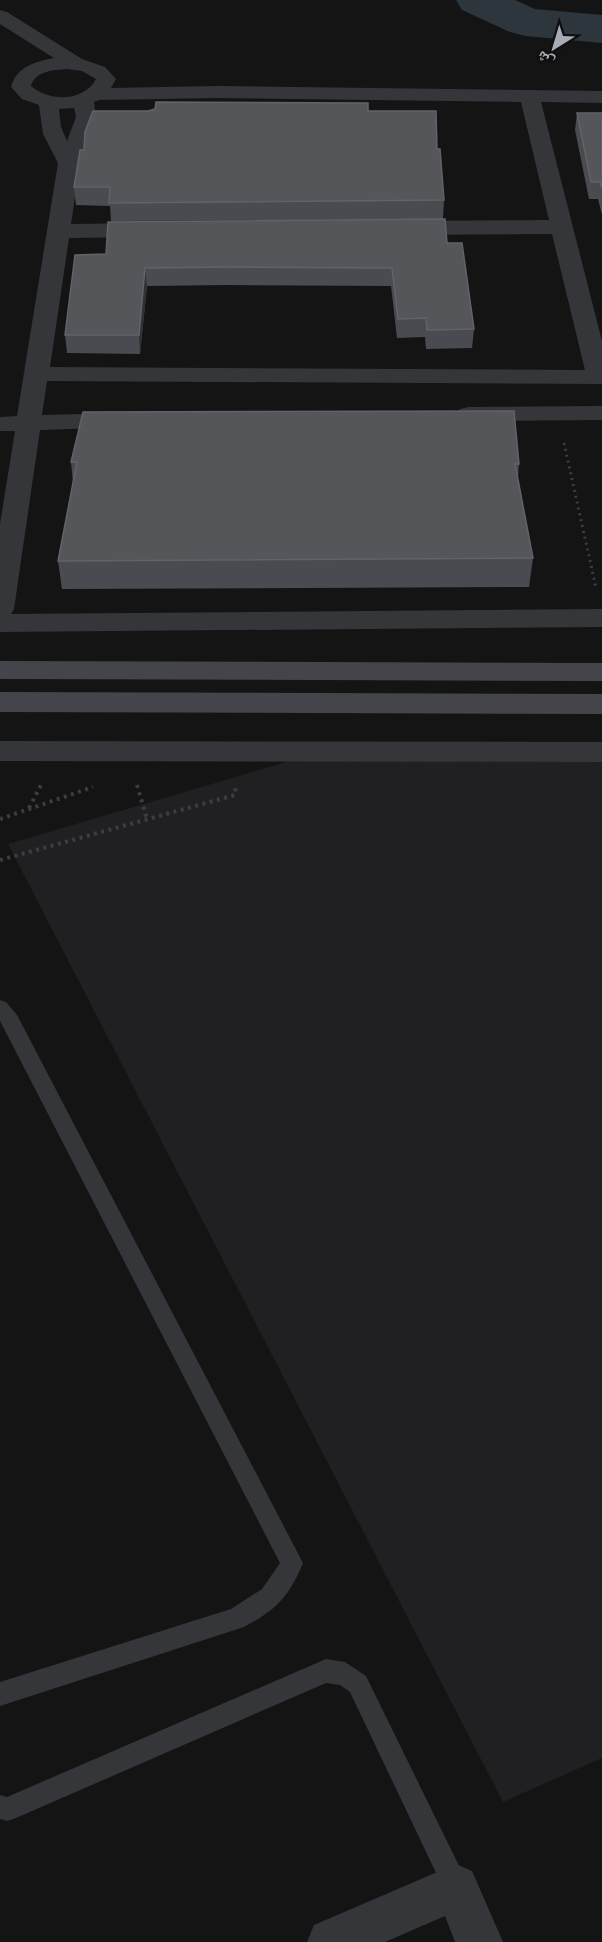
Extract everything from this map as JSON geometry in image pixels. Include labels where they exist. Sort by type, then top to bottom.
[{"type":"main road","points":[[0,670],[602,672]]},
{"type":"main road","points":[[0,702],[602,704]]},
{"type":"street","points":[[8,28],[77,64],[101,72],[217,92]]},
{"type":"street","points":[[44,100],[25,92],[15,75],[44,66],[77,64]]},
{"type":"street","points":[[0,609],[69,163],[86,117],[89,97],[104,87],[106,80],[101,72]]},
{"type":"street","points":[[10,100],[217,92],[530,98],[602,97]]},
{"type":"street","points":[[36,374],[600,377],[530,98]]},
{"type":"street","points":[[44,100],[47,120],[55,141],[69,163]]},
{"type":"street","points":[[386,228],[562,227]]},
{"type":"street","points":[[57,231],[175,230]]},
{"type":"street","points":[[451,415],[602,413]]},
{"type":"street","points":[[0,424],[145,420]]},
{"type":"street","points":[[0,624],[602,618]]},
{"type":"street","points":[[0,751],[602,752]]},
{"type":"street","points":[[356,1937],[456,1887],[479,1942]]},
{"type":"lane","points":[[0,1007],[10,1020],[292,1563],[279,1591],[255,1609],[236,1619],[0,1694]]},
{"type":"lane","points":[[0,1807],[7,1809],[326,1671],[345,1674],[358,1684],[456,1887]]},
{"type":"path","points":[[557,413],[597,591]]},
{"type":"path","points":[[0,860],[235,795],[236,776]]},
{"type":"path","points":[[29,809],[43,780]]},
{"type":"path","points":[[0,819],[102,784]]},
{"type":"path","points":[[137,784],[147,819]]},
{"type":"shaded area","points":[[293,760],[602,762],[602,1758],[503,1802],[8,844]]},
{"type":"building","points":[[156,102],[368,103],[368,111],[436,111],[437,149],[440,149],[444,200],[109,203],[110,187],[74,187],[80,150],[84,150],[85,132],[93,111],[148,111],[155,109]]},
{"type":"building","points":[[577,113],[602,113],[602,188],[600,182],[591,182]]},
{"type":"building","points":[[445,219],[447,243],[462,243],[474,329],[427,330],[426,318],[398,319],[392,268],[145,268],[139,335],[65,335],[75,255],[106,254],[108,222]]},
{"type":"building","points":[[514,411],[519,464],[515,464],[533,558],[58,561],[77,462],[71,462],[83,412]]},
{"type":"waterway","points":[[478,0],[526,22],[602,29]]}]
